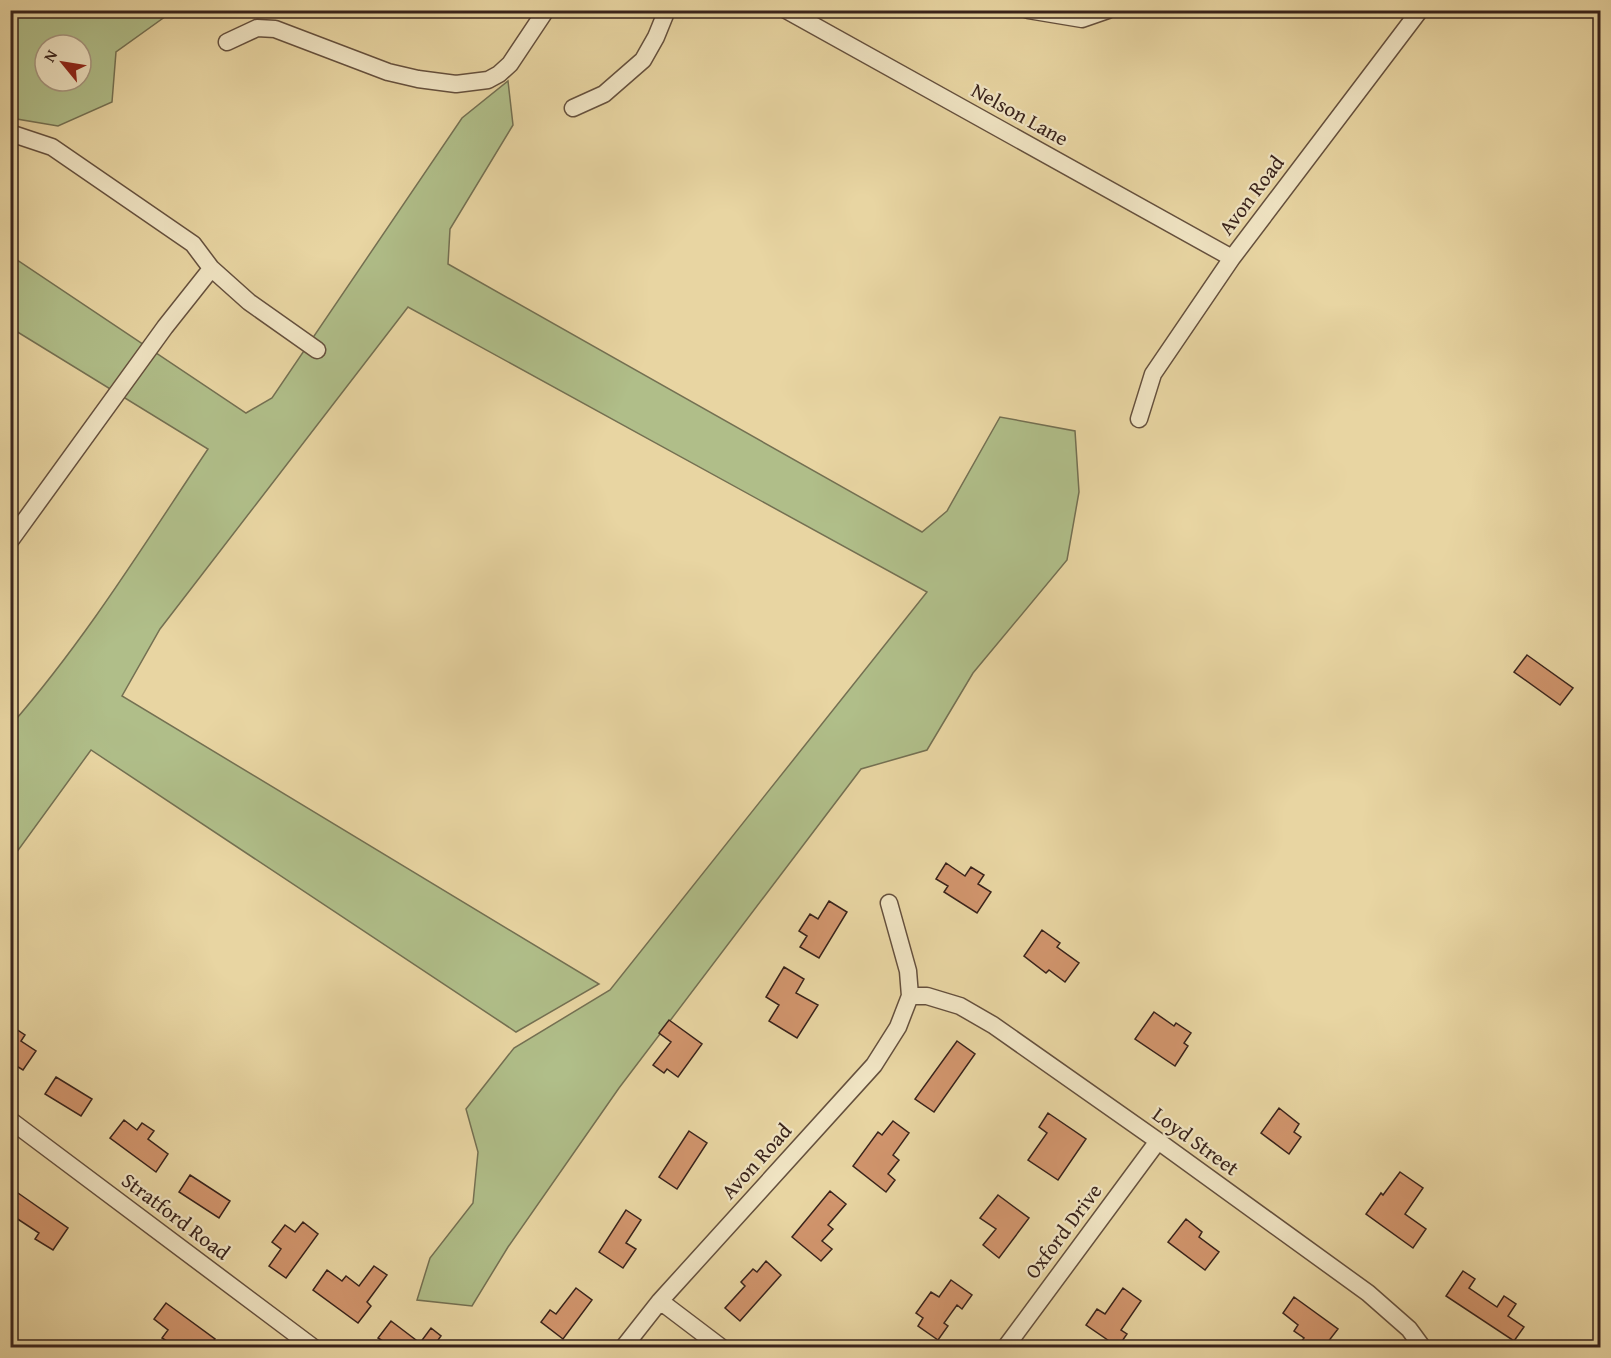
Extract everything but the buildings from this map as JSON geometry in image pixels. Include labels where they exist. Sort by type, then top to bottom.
[{"type":"street","points":[[227,42],[257,28],[275,29],[388,72],[456,84],[488,80],[499,74],[510,64],[546,10]]},
{"type":"street","points":[[573,108],[604,94],[643,60],[667,10]]},
{"type":"street","name":"Nelson Lane","points":[[786,10],[1232,258]]},
{"type":"street","points":[[1028,10],[1082,19],[1108,10]]},
{"type":"street","name":"Avon Road","points":[[1139,419],[1154,374],[1232,258],[1420,10]]},
{"type":"street","points":[[10,133],[52,147],[193,244],[211,269],[249,302],[318,351]]},
{"type":"street","points":[[10,541],[165,327],[211,269]]},
{"type":"street","name":"Avon Road","points":[[624,1347],[660,1301],[874,1065],[918,996],[908,971],[889,903]]},
{"type":"street","name":"Loyd Street","points":[[918,996],[960,1006],[993,1025],[1368,1293],[1409,1329],[1424,1347]]},
{"type":"street","name":"Stratford Road","points":[[10,1120],[314,1347]]},
{"type":"street","name":"Oxford Drive","points":[[1005,1347],[1158,1141]]},
{"type":"street","points":[[660,1301],[722,1347]]},
{"type":"green space","points":[[11,10],[173,11],[116,52],[112,102],[58,126],[11,118]]},
{"type":"green space","points":[[508,81],[513,125],[450,229],[448,264],[922,532],[947,511],[1000,417],[1075,431],[1079,492],[1067,560],[973,673],[927,750],[861,769],[619,1088],[508,1247],[472,1306],[417,1300],[430,1258],[473,1203],[478,1152],[466,1109],[514,1048],[610,990],[927,592],[408,307],[160,629],[122,696],[599,984],[516,1032],[91,750],[11,860],[11,725],[90,625],[208,449],[11,328],[11,256],[246,413],[272,398],[462,118]]}]
